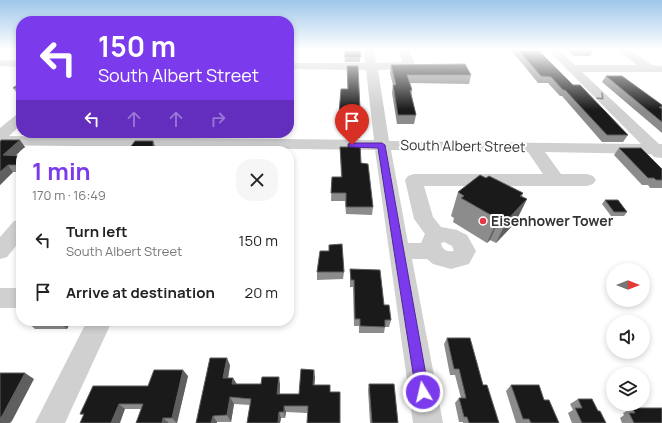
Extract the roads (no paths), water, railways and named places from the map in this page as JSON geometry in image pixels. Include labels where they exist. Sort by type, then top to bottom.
[{"type":"street","points":[[371,70],[387,179],[428,423]]},
{"type":"street","points":[[573,70],[660,151]]},
{"type":"street","points":[[650,70],[662,79]]},
{"type":"street","points":[[0,136],[16,122]]},
{"type":"street","name":"South Albert Street","points":[[0,140],[87,146],[185,142],[533,147],[660,151]]},
{"type":"street","points":[[533,147],[555,180]]},
{"type":"street","points":[[387,179],[587,180]]},
{"type":"street","points":[[399,251],[434,243],[424,219],[414,180]]},
{"type":"street","points":[[0,251],[16,232]]},
{"type":"street","points":[[0,298],[16,298]]},
{"type":"street","points":[[50,423],[98,326]]},
{"type":"place","name":"Eisenhower Tower","points":[[483,221]]}]
